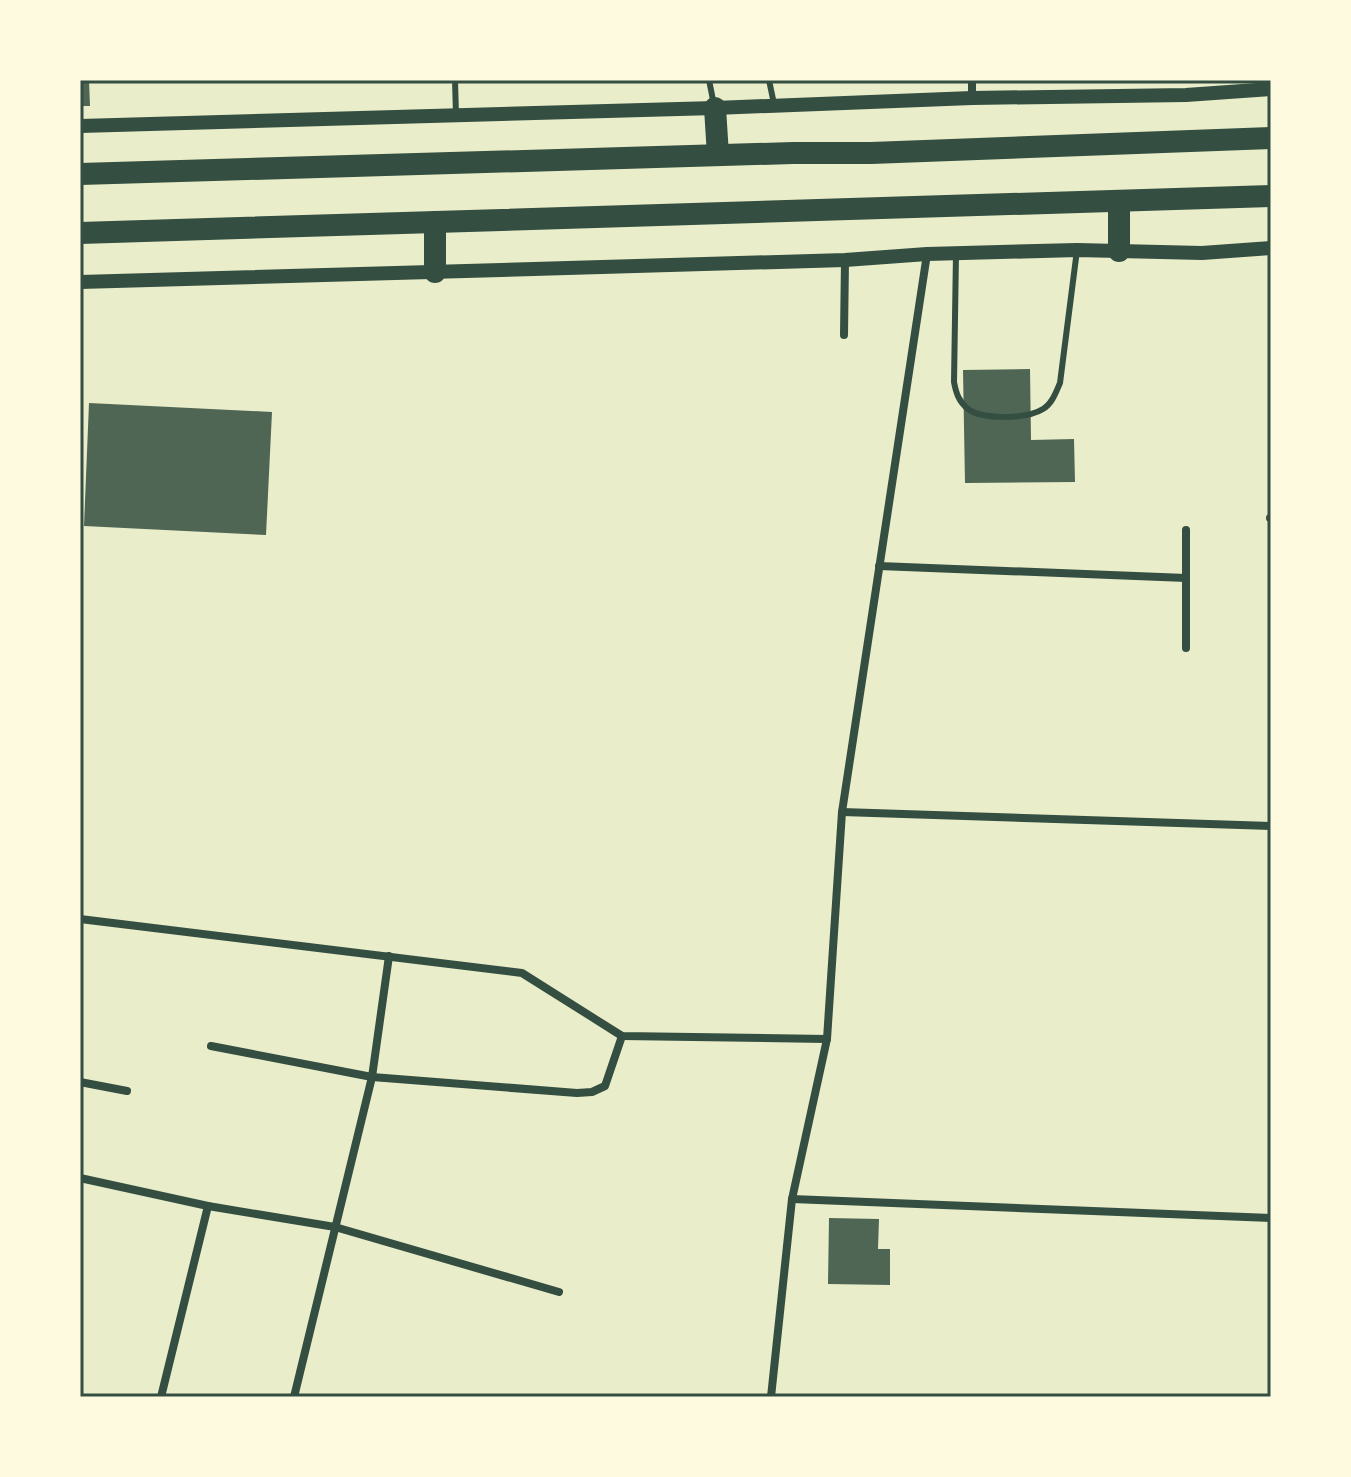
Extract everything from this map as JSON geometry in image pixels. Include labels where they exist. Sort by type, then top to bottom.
[{"type":"highway","points":[[715,108],[718,155]]},
{"type":"highway","points":[[80,174],[871,153],[1271,138]]},
{"type":"highway","points":[[80,233],[1271,196]]},
{"type":"highway","points":[[1119,201],[1119,251]]},
{"type":"highway","points":[[435,222],[435,272]]},
{"type":"street","points":[[972,80],[972,98]]},
{"type":"street","points":[[80,126],[972,98],[1186,95],[1271,89]]},
{"type":"street","points":[[80,282],[845,260],[927,254],[1077,250],[1202,253],[1271,248]]},
{"type":"street","points":[[771,1397],[792,1199],[827,1039],[842,812],[927,254]]},
{"type":"street","points":[[844,335],[845,260]]},
{"type":"street","points":[[1186,530],[1186,648]]},
{"type":"street","points":[[879,566],[1186,578]]},
{"type":"street","points":[[842,812],[1271,826]]},
{"type":"street","points":[[80,919],[522,973],[622,1036],[827,1039]]},
{"type":"street","points":[[294,1397],[372,1077],[389,956]]},
{"type":"street","points":[[211,1046],[372,1077],[577,1093],[592,1092],[605,1086],[622,1036]]},
{"type":"street","points":[[80,1082],[127,1091]]},
{"type":"street","points":[[80,1178],[208,1206],[335,1227],[559,1292]]},
{"type":"street","points":[[792,1199],[1271,1218]]},
{"type":"street","points":[[161,1397],[208,1206]]},
{"type":"lane","points":[[455,80],[456,115]]},
{"type":"lane","points":[[709,80],[715,108]]},
{"type":"lane","points":[[769,80],[774,105]]},
{"type":"lane","points":[[956,254],[954,382],[957,397],[969,410],[987,416],[1024,416],[1043,409],[1060,383],[1077,250]]},
{"type":"building","points":[[80,80],[89,80],[90,106],[80,106]]},
{"type":"building","points":[[1030,369],[1031,440],[1074,439],[1075,482],[965,483],[963,370]]},
{"type":"building","points":[[89,403],[272,412],[266,535],[84,526]]},
{"type":"building","points":[[829,1218],[879,1219],[878,1249],[890,1249],[890,1285],[828,1284]]}]
